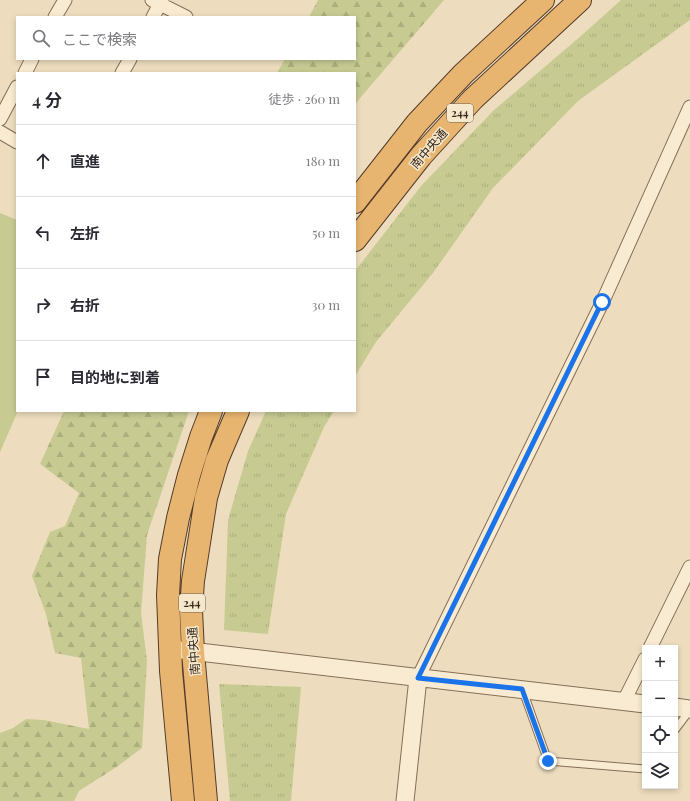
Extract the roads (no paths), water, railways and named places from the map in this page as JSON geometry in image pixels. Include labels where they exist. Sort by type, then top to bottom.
[{"type":"highway","name":"南中央通","points":[[356,201],[417,123],[463,74],[543,0]]},
{"type":"highway","name":"南中央通","points":[[356,239],[421,156],[473,99],[580,0]]},
{"type":"highway","name":"南中央通","points":[[182,801],[171,671],[168,595],[170,559],[178,518],[189,475],[211,412]]},
{"type":"highway","name":"南中央通","points":[[206,801],[193,652],[191,610],[193,581],[206,498],[217,460],[238,412]]},
{"type":"street","points":[[56,16],[65,0]]},
{"type":"street","points":[[152,16],[158,1],[184,16]]},
{"type":"street","points":[[26,72],[32,60]]},
{"type":"street","points":[[123,72],[129,60]]},
{"type":"street","points":[[0,118],[16,89]]},
{"type":"street","points":[[405,801],[418,678],[602,302],[690,107]]},
{"type":"street","points":[[0,132],[16,141]]},
{"type":"street","points":[[651,645],[690,567]]},
{"type":"street","points":[[170,649],[642,704]]},
{"type":"street","points":[[624,701],[642,665]]},
{"type":"street","points":[[678,708],[690,710]]},
{"type":"lane","points":[[522,689],[548,761],[642,769]]},
{"type":"lane","points":[[678,726],[690,710]]}]
